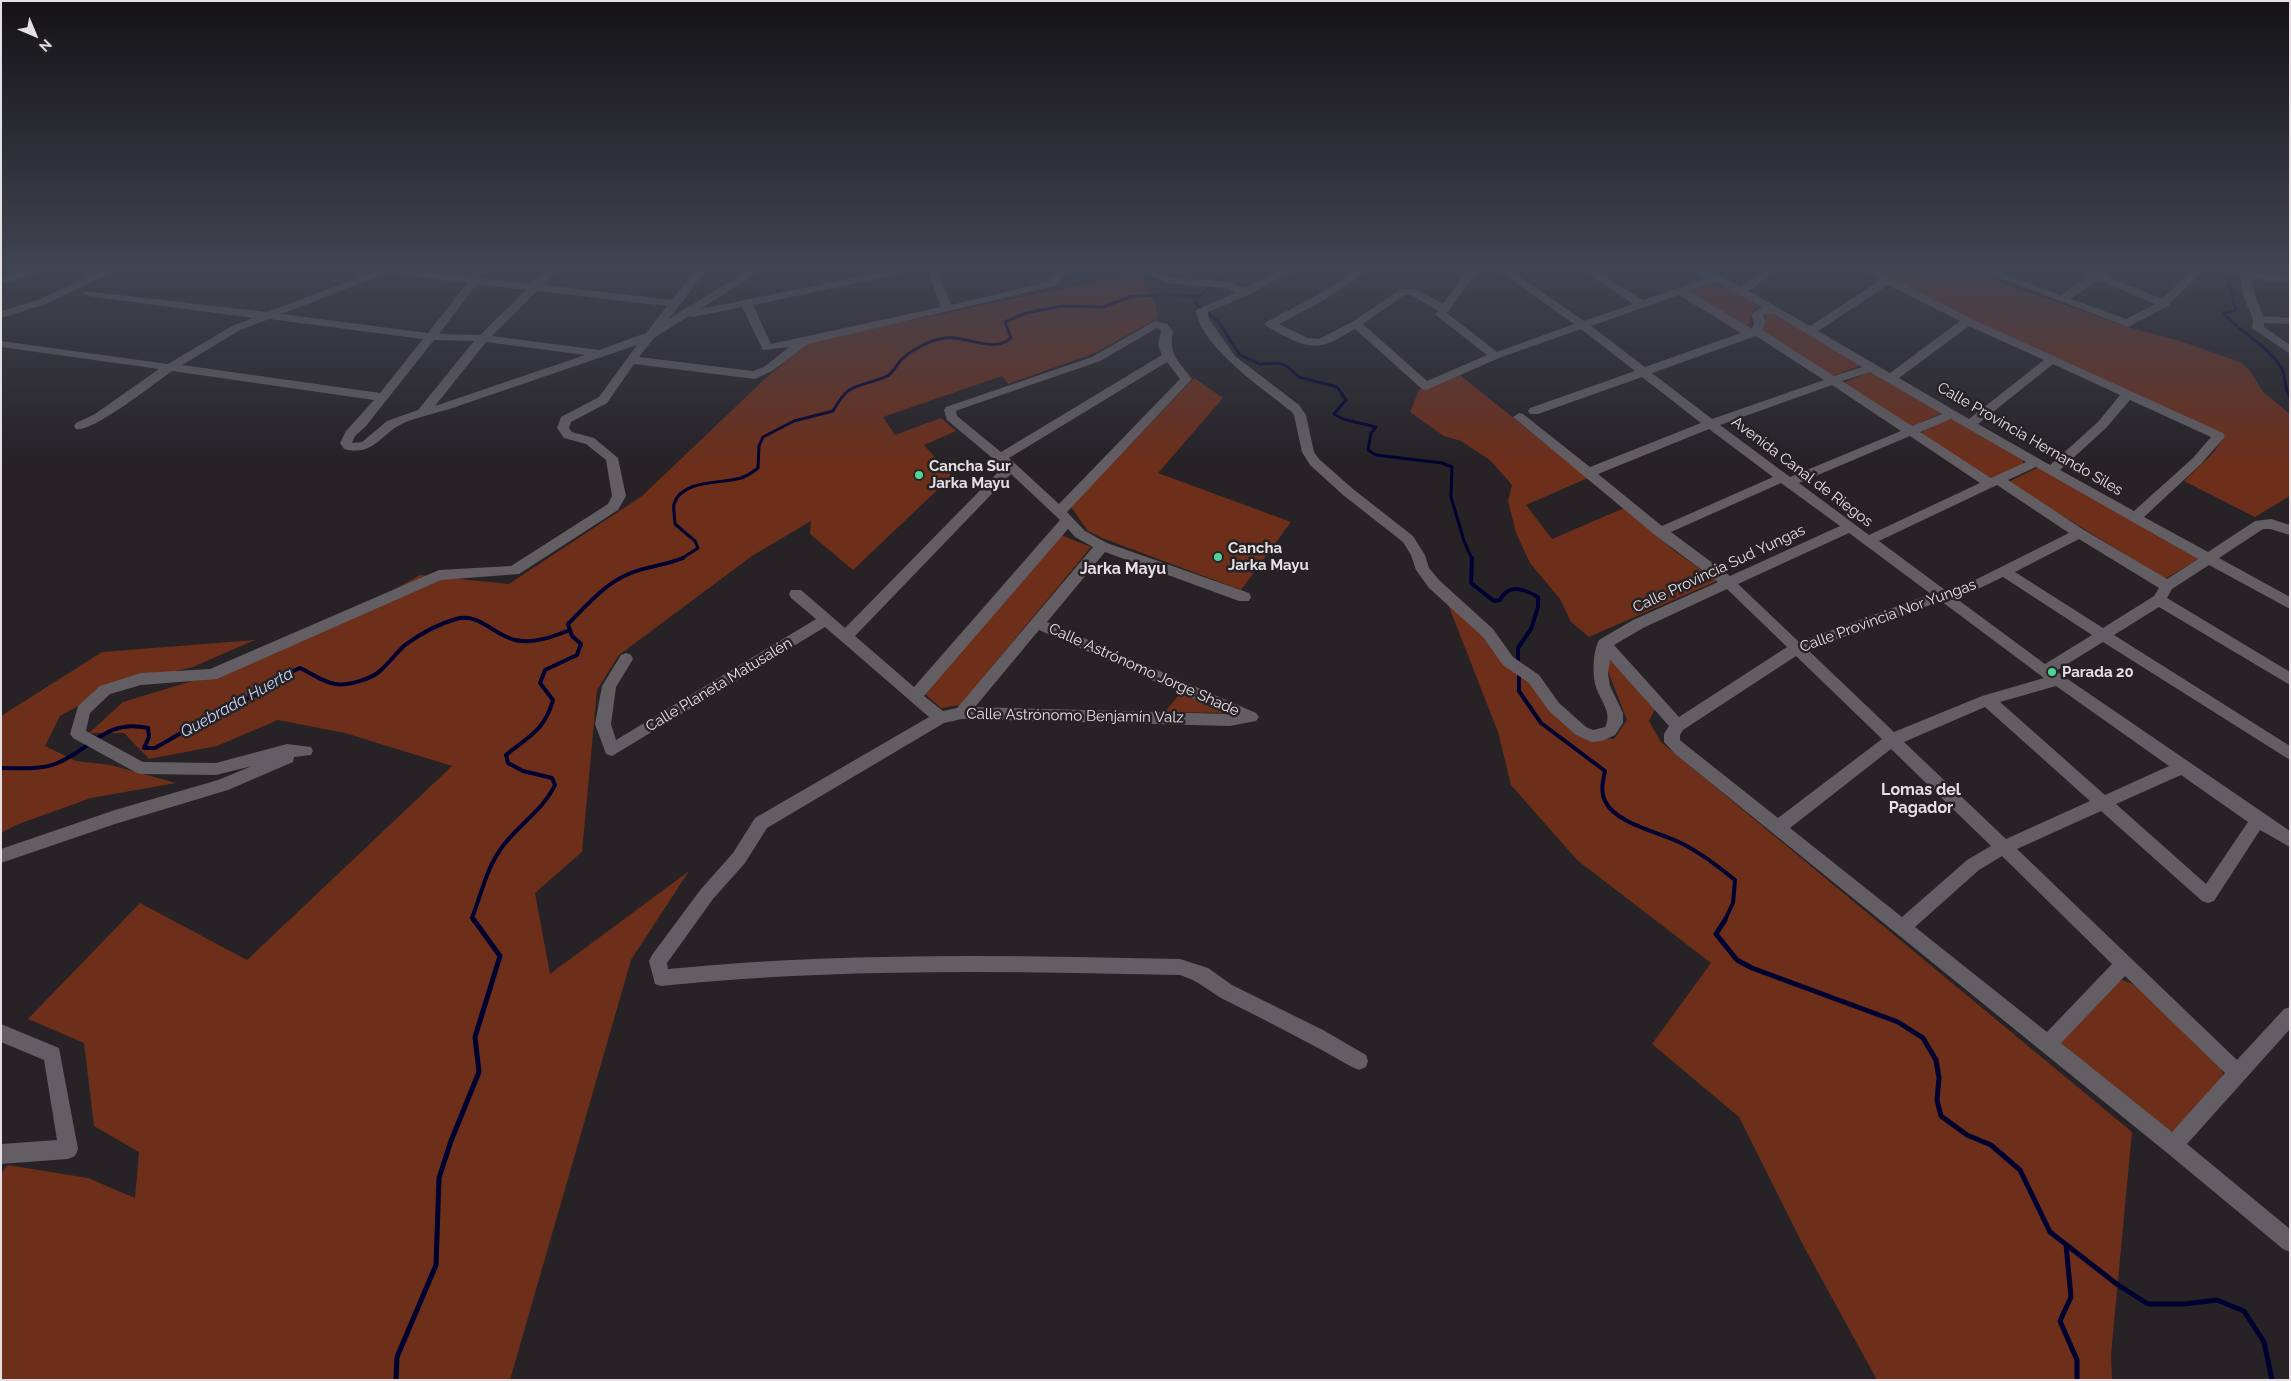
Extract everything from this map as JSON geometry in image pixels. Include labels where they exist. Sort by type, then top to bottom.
[{"type":"street","points":[[80,426],[99,417],[169,368],[222,336]]},
{"type":"street","points":[[428,336],[482,338],[602,354]]},
{"type":"street","points":[[762,336],[767,348],[820,336]]},
{"type":"street","points":[[1134,336],[1096,359],[954,407],[950,410],[950,417],[1005,462],[1064,516],[1080,534],[1102,546],[1244,597]]},
{"type":"street","points":[[915,696],[1064,516],[1186,379],[1168,356],[1164,345],[1166,336]]},
{"type":"street","points":[[1216,336],[1231,358],[1295,408],[1300,415],[1308,452],[1314,462],[1348,492],[1408,539],[1418,554],[1423,570],[1434,584],[1488,632],[1508,661],[1534,679],[1554,707],[1581,731],[1592,736],[1602,735],[1610,731],[1615,723],[1615,713],[1602,686],[1601,673],[1604,644]]},
{"type":"street","points":[[1296,336],[1305,341],[1321,342],[1332,336]]},
{"type":"street","points":[[1370,336],[1426,386],[1495,356],[1553,336]]},
{"type":"street","points":[[1470,336],[1495,356]]},
{"type":"street","name":"Avenida Canal de Riegos","points":[[1598,336],[1710,424],[2051,676],[2182,768],[2290,840]]},
{"type":"street","points":[[1534,411],[1742,336]]},
{"type":"street","points":[[1761,336],[1835,381],[1912,432],[2167,586]]},
{"type":"street","name":"Calle Provincia Hernando Siles","points":[[1820,336],[1970,425],[2290,604]]},
{"type":"street","points":[[1891,378],[1947,336]]},
{"type":"street","points":[[2001,336],[2218,436],[2197,461],[2135,518]]},
{"type":"street","points":[[2270,336],[2290,351]]},
{"type":"street","points":[[432,337],[347,439],[346,443],[348,446],[358,448],[372,442],[388,425],[423,412],[602,354],[648,337]]},
{"type":"street","points":[[1,856],[115,817],[222,785],[305,751],[287,750],[216,769],[141,768],[78,734],[83,710],[105,690],[141,679],[212,675],[439,575],[514,571],[613,507],[619,496],[612,458],[590,441],[568,435],[563,428],[565,420],[603,400],[648,337]]},
{"type":"street","points":[[423,412],[482,338]]},
{"type":"street","points":[[631,360],[754,375],[768,369],[804,340]]},
{"type":"street","points":[[1,344],[383,397]]},
{"type":"street","points":[[846,636],[1005,462],[1168,356]]},
{"type":"street","points":[[1970,425],[2051,360]]},
{"type":"street","points":[[1590,472],[1710,424],[1872,367]]},
{"type":"street","points":[[2051,471],[2102,425],[2127,395]]},
{"type":"street","points":[[1660,532],[1786,480],[1912,432],[1952,414]]},
{"type":"street","points":[[1518,417],[1590,472],[1660,532],[1729,583],[2002,848],[2238,1073]]},
{"type":"street","points":[[1868,541],[2036,462]]},
{"type":"street","points":[[1779,828],[1892,740],[1987,700],[2051,676],[2103,634],[2160,600],[2167,586],[2209,560],[2260,524],[2271,524],[2290,530]]},
{"type":"street","name":"Calle Provincia Sud Yungas","points":[[1604,644],[1638,624],[1850,527]]},
{"type":"street","name":"Calle Provincia Nor Yungas","points":[[1678,726],[1797,648],[1943,595],[1959,594],[2079,533]]},
{"type":"street","points":[[962,713],[1102,546]]},
{"type":"street","points":[[2005,572],[2290,754]]},
{"type":"street","points":[[796,594],[940,718]]},
{"type":"street","points":[[2160,600],[2290,679]]},
{"type":"street","name":"Calle Planeta Matusalén","points":[[626,659],[609,686],[603,724],[612,750],[826,620]]},
{"type":"street","name":"Calle Astrónomo Jorge Shade","points":[[1036,623],[1251,717]]},
{"type":"street","points":[[1604,644],[1678,726],[1672,734],[1672,742],[1676,746],[2048,1044],[2290,1242]]},
{"type":"street","points":[[1987,700],[2102,804],[2208,896],[2258,820]]},
{"type":"street","name":"Calle Astrónomo Benjamín Valz","points":[[1251,717],[1230,720],[962,713],[940,718],[761,823],[739,858],[707,894],[658,961],[661,978],[730,969],[856,963],[1180,966],[1202,974],[1226,991],[1316,1036],[1359,1061]]},
{"type":"street","points":[[1902,928],[1973,865],[2002,848],[2182,768]]},
{"type":"street","points":[[2048,1044],[2124,964]]},
{"type":"street","points":[[2173,1145],[2290,1015]]},
{"type":"street","points":[[1,1033],[52,1054],[68,1149],[1,1154]]},
{"type":"shaded area","points":[[832,336],[1125,336],[1095,353],[1008,384],[1002,376],[883,417],[895,435],[941,418],[956,431],[924,445],[952,476],[853,570],[810,534],[811,521],[752,556],[619,655],[597,690],[582,852],[535,893],[550,974],[689,871],[631,960],[510,1380],[1,1380],[1,1173],[8,1165],[88,1178],[135,1198],[139,1152],[94,1126],[84,1043],[28,1019],[140,903],[247,960],[452,766],[345,733],[278,720],[217,746],[149,759],[124,733],[89,733],[123,702],[215,674],[327,627],[420,575],[509,584],[642,496],[768,376],[810,341]]},
{"type":"shaded area","points":[[1773,336],[1813,336],[1862,365],[1833,376]]},
{"type":"shaded area","points":[[2010,336],[2163,336],[2242,363],[2250,371],[2263,392],[2290,414],[2290,496],[2255,517],[2184,481],[2214,452],[2225,435]]},
{"type":"shaded area","points":[[1868,372],[1873,372],[1941,413],[1910,427],[1842,384]]},
{"type":"shaded area","points":[[1460,375],[1588,478],[1526,505],[1552,539],[1624,508],[1675,551],[1717,581],[1589,637],[1571,622],[1560,599],[1530,563],[1516,533],[1508,501],[1512,485],[1490,460],[1461,441],[1444,436],[1410,412],[1419,390]]},
{"type":"shaded area","points":[[1194,378],[1223,398],[1158,473],[1291,522],[1241,590],[1102,538],[1088,531],[1071,507]]},
{"type":"shaded area","points":[[1948,419],[1955,421],[2023,460],[2023,465],[1991,478],[1921,434],[1923,431]]},
{"type":"shaded area","points":[[2039,467],[2198,559],[2165,579],[2008,482]]},
{"type":"shaded area","points":[[1061,535],[1091,547],[960,705],[941,708],[925,694]]},
{"type":"shaded area","points":[[1442,589],[1578,735],[1614,739],[1627,720],[1599,648],[1655,709],[1649,721],[1661,742],[2132,1132],[2111,1355],[2112,1380],[1877,1380],[1803,1245],[1739,1117],[1652,1044],[1711,963],[1577,860],[1511,785],[1498,732]]},
{"type":"shaded area","points":[[255,640],[193,667],[118,684],[60,716],[45,746],[76,761],[111,765],[176,783],[91,798],[16,825],[1,833],[1,716],[102,652]]},
{"type":"shaded area","points":[[1180,693],[1227,713],[1165,712]]},
{"type":"shaded area","points":[[2123,980],[2137,986],[2221,1067],[2223,1074],[2220,1079],[2177,1129],[2172,1131],[2166,1131],[2061,1043],[2063,1038],[2117,982]]},
{"type":"waterway","points":[[682,558],[698,548],[695,541],[675,524],[674,504],[678,496],[693,486],[733,480],[750,474],[758,468],[759,446],[763,437],[794,421],[833,411],[849,390],[887,376],[905,356],[933,341],[953,338],[996,344],[1004,342],[1011,338],[1010,336]]},
{"type":"waterway","points":[[1228,336],[1240,355],[1259,364],[1279,363],[1288,367],[1299,377],[1337,387],[1346,400],[1334,414],[1343,419],[1376,427],[1371,433],[1368,450],[1376,455],[1442,463],[1452,467],[1451,497],[1464,541],[1472,559]]},
{"type":"waterway","points":[[2250,336],[2261,345],[2281,367],[2286,390],[2290,397]]},
{"type":"waterway","points":[[570,630],[568,624],[597,595],[622,577],[682,558]]},
{"type":"waterway","points":[[1472,559],[1471,583],[1494,601],[1500,600],[1512,589],[1522,590],[1538,597],[1538,607],[1531,629],[1518,648],[1518,664]]},
{"type":"waterway","name":"Quebrada Huerta","points":[[1,768],[49,766],[67,758],[98,737],[120,728],[133,726],[148,728],[149,737],[144,748],[155,748],[209,717],[255,695],[280,677],[300,668],[330,683],[346,684],[360,681],[377,673],[405,645],[417,637],[456,619],[464,618],[479,621],[500,634],[522,641],[543,639],[570,630]]},
{"type":"waterway","points":[[475,922],[472,918],[487,874],[495,858],[506,841],[550,795],[555,785],[552,778],[523,771],[508,763],[506,755],[535,732],[550,710],[553,700],[540,683],[545,670],[577,655],[581,644],[572,636],[570,630]]},
{"type":"waterway","points":[[1519,675],[1519,691],[1541,723],[1605,771],[1602,786],[1605,801],[1618,816],[1688,847],[1735,880],[1733,903],[1725,920]]},
{"type":"waterway","points":[[396,1380],[397,1357],[436,1265],[439,1178],[451,1141],[479,1072],[475,1037],[500,956],[474,920]]},
{"type":"waterway","points":[[1725,920],[1716,934],[1737,960],[1752,968],[1898,1022],[1923,1038],[1936,1060],[1939,1078],[1937,1100],[1941,1116],[1967,1135],[1991,1145],[2020,1170],[2050,1232],[2118,1285],[2148,1304],[2184,1304],[2217,1300],[2244,1311],[2264,1342],[2272,1380]]},
{"type":"waterway","points":[[2066,1245],[2071,1297],[2060,1321],[2077,1360],[2077,1380]]},
{"type":"place","name":"Cancha Sur Jarka Mayu","points":[[919,475]]},
{"type":"place","name":"Cancha Jarka Mayu","points":[[1218,557]]},
{"type":"place","name":"Parada 20","points":[[2052,672]]},
{"type":"district","name":"Jarka Mayu","points":[[1123,569]]},
{"type":"district","name":"Lomas del Pagador","points":[[1921,799]]}]
